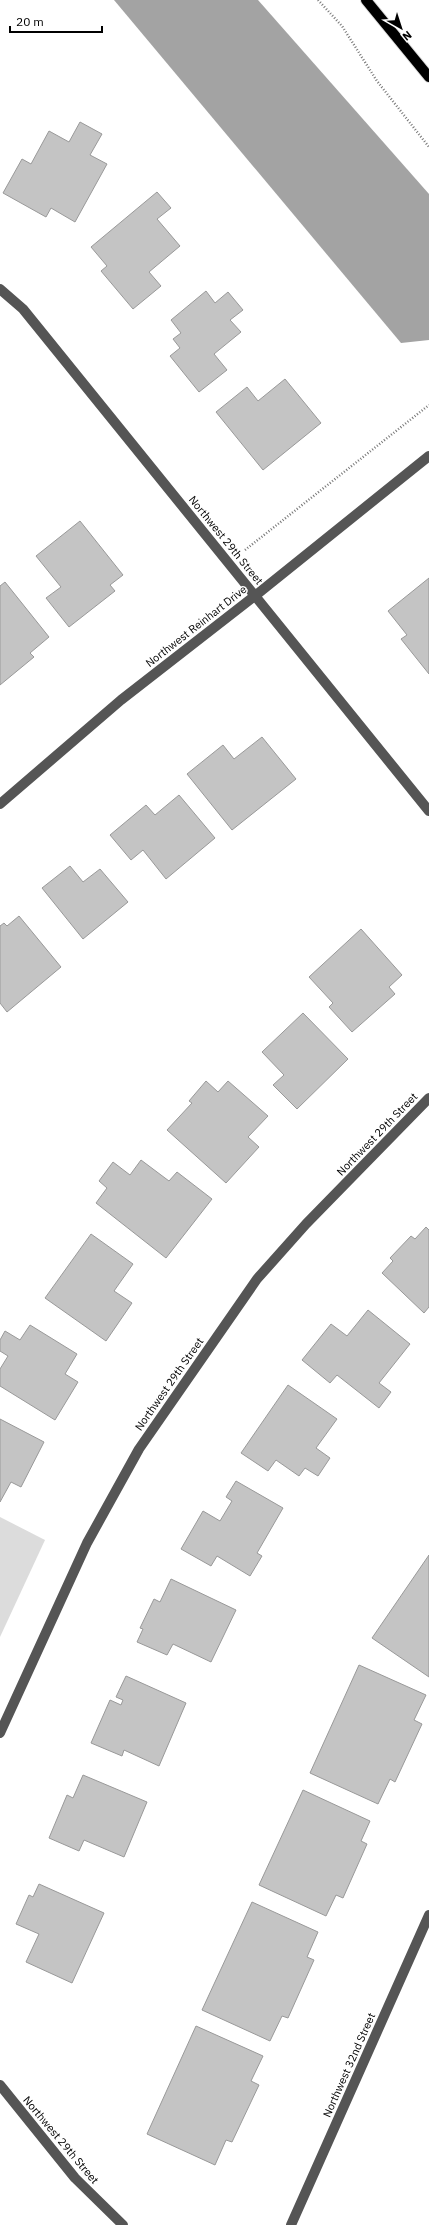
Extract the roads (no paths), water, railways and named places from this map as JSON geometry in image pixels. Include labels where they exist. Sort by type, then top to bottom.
[{"type":"main road","points":[[366,0],[429,77]]},
{"type":"street","name":"Northwest 29th Street","points":[[0,289],[23,309],[256,595],[429,811]]},
{"type":"street","name":"Northwest Reinhart Drive","points":[[0,804],[121,700],[256,595],[429,456]]},
{"type":"street","name":"Northwest 29th Street","points":[[0,1733],[87,1543],[139,1449],[257,1279],[306,1224],[429,1098]]},
{"type":"street","name":"Northwest 32nd Street","points":[[291,2225],[429,1915]]},
{"type":"street","name":"Northwest 29th Street","points":[[0,2085],[75,2178],[123,2225]]}]
